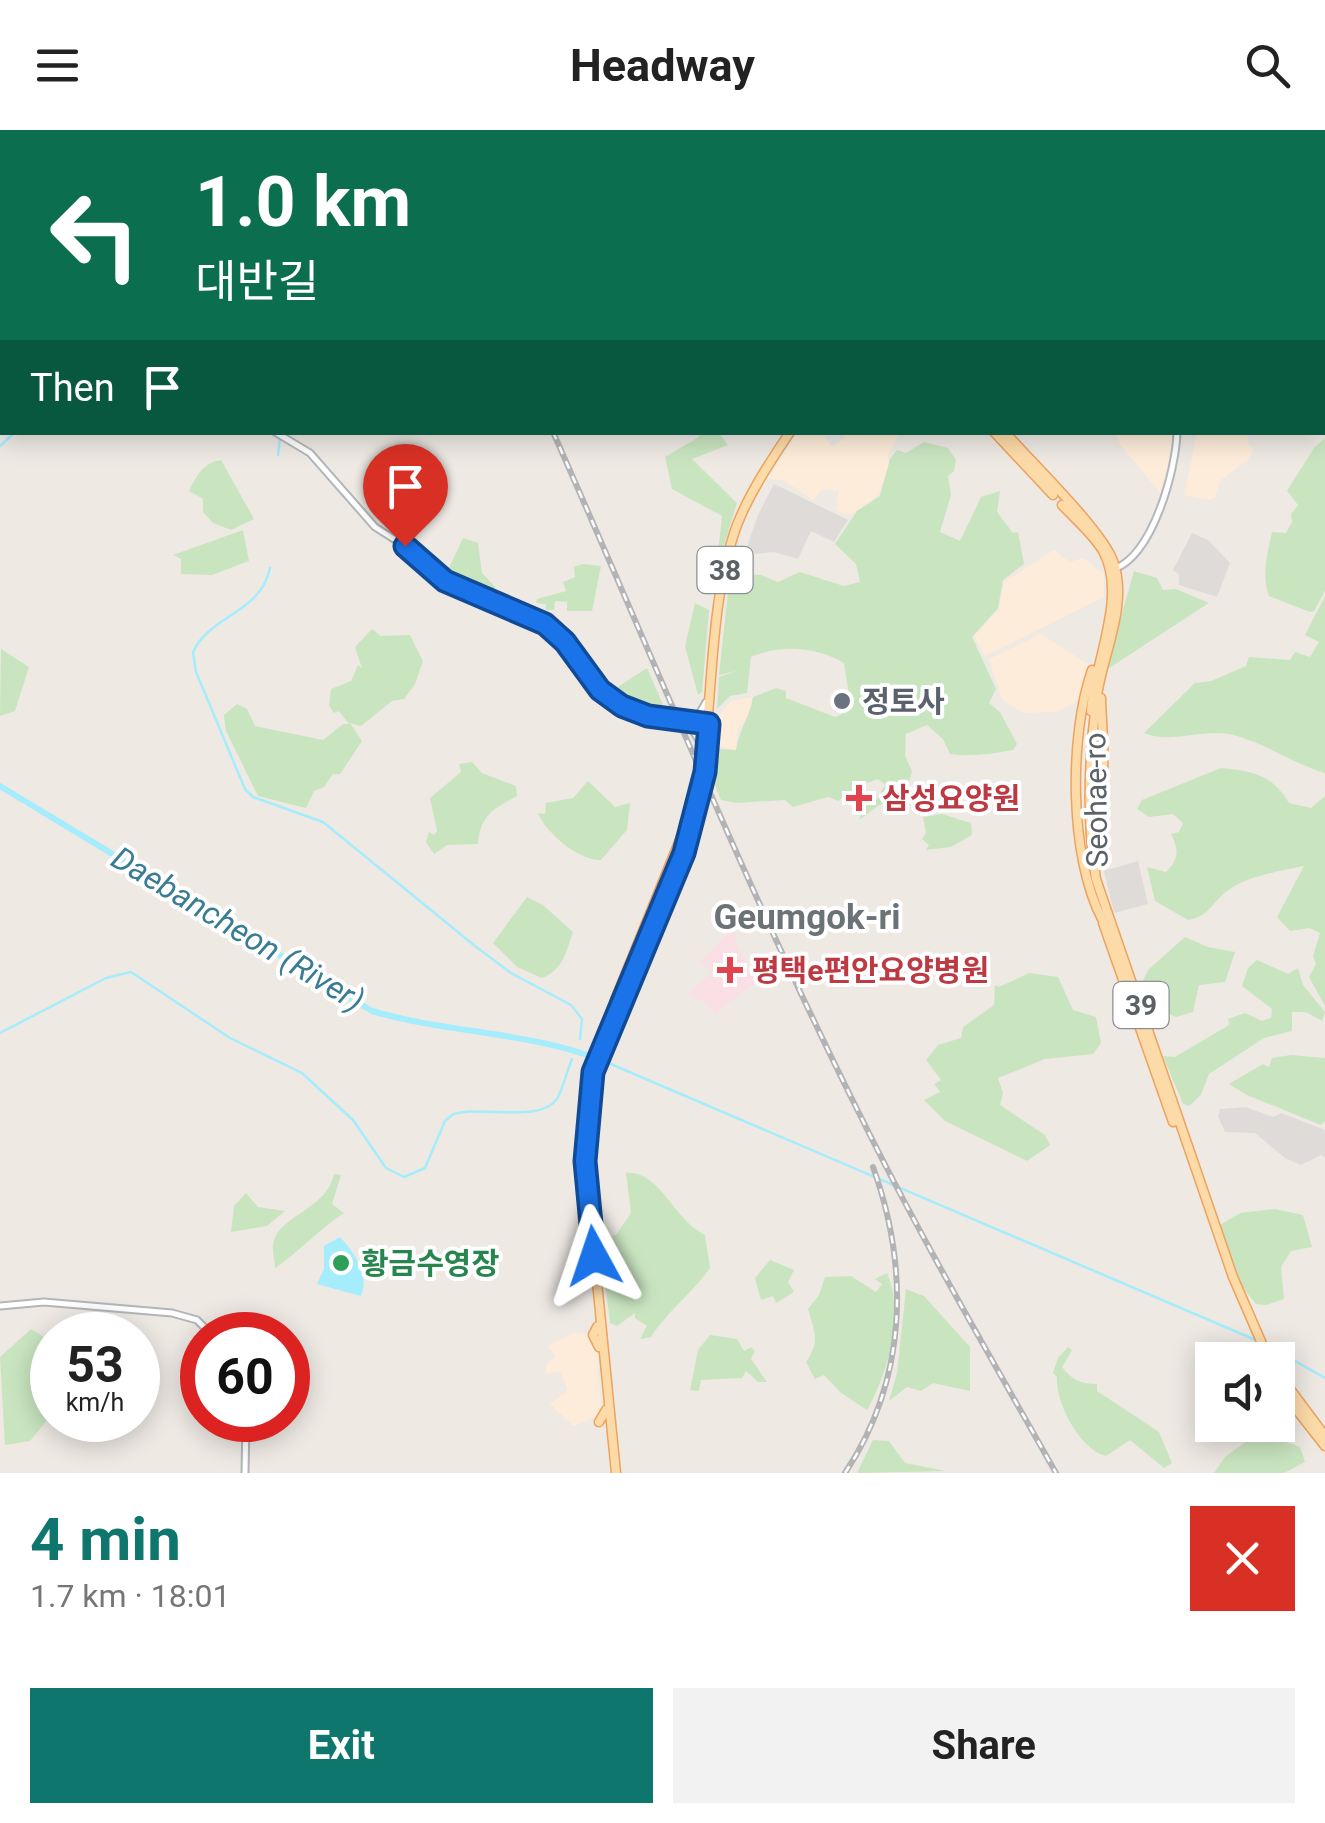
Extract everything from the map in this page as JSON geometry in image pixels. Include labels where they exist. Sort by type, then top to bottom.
[{"type":"main road","name":"38","points":[[614,1473],[581,1150],[582,1104],[595,1058],[684,836],[695,797],[707,724],[714,609],[726,545],[749,488],[785,435]]},
{"type":"main road","name":"38","points":[[614,1473],[585,1161],[595,1058],[684,853],[705,772],[718,624],[730,546],[751,495],[785,435]]},
{"type":"main road","points":[[1005,435],[1100,546],[1113,570]]},
{"type":"main road","points":[[1006,435],[1103,542],[1113,570]]},
{"type":"main road","name":"Seohae-ro","points":[[1113,570],[1112,606],[1092,697],[1086,820],[1092,876],[1102,919],[1257,1342]]},
{"type":"main road","name":"Seohae-ro","points":[[1113,570],[1118,604],[1100,678],[1093,731],[1094,870],[1104,910],[1253,1334]]},
{"type":"main road","points":[[1099,658],[1088,681],[1080,730],[1080,821],[1084,862],[1102,919]]},
{"type":"main road","points":[[1091,821],[1098,804],[1102,756],[1100,678]]},
{"type":"main road","points":[[1295,1396],[1325,1436]]},
{"type":"main road","points":[[1295,1408],[1325,1446]]},
{"type":"main road","points":[[599,1422],[606,1410]]},
{"type":"street","points":[[280,435],[310,452],[375,527],[405,546],[428,570],[545,624],[565,642],[604,694],[648,716],[707,724]]},
{"type":"street","points":[[1113,570],[1134,557],[1162,502],[1175,465],[1177,435]]},
{"type":"street","points":[[687,722],[696,718],[706,702]]},
{"type":"street","points":[[687,722],[697,732],[702,750]]},
{"type":"street","points":[[0,1306],[40,1302],[180,1315]]},
{"type":"street","points":[[245,1473],[246,1442]]},
{"type":"shaded area","points":[[797,435],[823,435],[832,447],[844,435],[899,435],[888,455],[889,466],[878,495],[849,516],[836,510],[839,491],[822,489],[813,500],[783,480],[768,479]]},
{"type":"shaded area","points":[[1116,435],[1173,435],[1173,459],[1161,494]]},
{"type":"shaded area","points":[[1197,435],[1248,435],[1253,449],[1249,459],[1221,480],[1215,497],[1209,500],[1184,495]]},
{"type":"shaded area","points":[[774,484],[848,520],[834,542],[811,531],[798,559],[774,552],[744,555]]},
{"type":"shaded area","points":[[1192,533],[1208,540],[1230,563],[1217,597],[1179,585],[1179,574],[1173,570]]},
{"type":"shaded area","points":[[1054,550],[1070,562],[1083,558],[1104,574],[1104,597],[985,656],[974,636],[999,610],[1004,582]]},
{"type":"shaded area","points":[[1041,634],[1091,666],[1081,698],[1058,712],[1023,713],[1002,699],[989,659]]},
{"type":"shaded area","points":[[752,697],[750,714],[738,728],[736,750],[714,746],[716,719],[731,701]]},
{"type":"shaded area","points":[[1138,861],[1148,904],[1114,913],[1104,871]]},
{"type":"shaded area","name":"평택e편안요양병원","points":[[733,928],[737,946],[756,981],[715,1014],[700,999],[695,1001],[688,994],[712,973],[700,961]]},
{"type":"shaded area","points":[[1246,1107],[1273,1117],[1281,1113],[1325,1130],[1325,1157],[1321,1155],[1301,1165],[1285,1158],[1255,1133],[1225,1132],[1218,1116],[1220,1109]]},
{"type":"shaded area","points":[[573,1333],[589,1334],[596,1342],[601,1415],[573,1426],[550,1404],[568,1390],[560,1372],[546,1373],[546,1365],[555,1356],[548,1346]]},
{"type":"green space","points":[[720,435],[728,445],[692,459],[737,503],[722,552],[718,553],[722,516],[672,489],[665,457],[699,437]]},
{"type":"green space","points":[[1325,438],[1325,591],[1310,612],[1269,596],[1266,564],[1272,532],[1286,533],[1298,505],[1287,491],[1314,448]]},
{"type":"green space","points":[[924,442],[948,448],[956,460],[954,471],[948,476],[951,495],[940,532],[960,541],[981,497],[1000,491],[997,512],[1013,533],[1018,532],[1024,564],[1003,580],[998,608],[972,637],[996,689],[989,703],[1000,712],[1017,744],[1013,750],[958,755],[950,754],[943,739],[927,725],[906,734],[905,756],[912,771],[905,797],[879,805],[859,820],[867,798],[875,802],[885,785],[878,779],[858,786],[838,801],[828,797],[793,807],[785,800],[721,800],[710,773],[715,749],[736,750],[753,697],[776,688],[786,691],[786,698],[835,717],[842,714],[849,694],[844,663],[810,651],[775,650],[751,657],[747,693],[730,696],[717,709],[719,677],[736,671],[719,675],[730,573],[761,575],[778,582],[800,572],[844,586],[860,582],[856,564],[835,544],[857,511],[880,496],[890,459],[897,450],[906,453]]},
{"type":"green space","points":[[221,460],[254,519],[231,530],[213,523],[203,512],[203,499],[189,491],[204,467]]},
{"type":"green space","points":[[243,530],[249,561],[212,575],[181,574],[181,559],[173,555]]},
{"type":"green space","points":[[463,538],[478,543],[482,573],[495,587],[495,594],[459,581],[448,570]]},
{"type":"green space","points":[[601,566],[592,611],[567,611],[567,602],[555,601],[554,610],[546,610],[546,604],[536,603],[537,599],[566,591],[563,582],[575,577],[574,567]]},
{"type":"green space","points":[[1134,571],[1157,578],[1163,590],[1176,589],[1209,603],[1106,670]]},
{"type":"green space","points":[[1325,596],[1325,773],[1225,733],[1166,737],[1144,733],[1195,683],[1211,681],[1246,666],[1249,657],[1290,660],[1295,652],[1310,657],[1319,642],[1305,635]]},
{"type":"green space","points":[[695,603],[709,610],[702,692],[698,695],[685,646]]},
{"type":"green space","points":[[372,629],[381,636],[410,635],[423,661],[415,684],[404,699],[392,701],[361,726],[350,723],[362,741],[340,774],[333,774],[324,787],[314,791],[306,808],[258,796],[226,731],[224,715],[237,704],[247,709],[255,726],[323,740],[343,724],[349,724],[329,706],[331,689],[351,681],[358,665],[362,668],[355,647]]},
{"type":"green space","points":[[1,649],[29,667],[15,711],[0,716]]},
{"type":"green space","points":[[647,668],[667,714],[633,708],[610,692]]},
{"type":"green space","points":[[472,762],[482,773],[516,786],[517,796],[489,814],[478,844],[447,845],[434,854],[426,842],[429,832],[434,835],[437,831],[430,798],[461,772],[459,764]]},
{"type":"green space","points":[[1221,768],[1269,780],[1289,803],[1311,808],[1325,796],[1325,1006],[1309,977],[1316,964],[1313,956],[1320,933],[1309,928],[1290,931],[1277,917],[1304,866],[1243,882],[1205,913],[1188,920],[1155,901],[1147,867],[1166,872],[1176,854],[1171,834],[1179,832],[1183,823],[1173,814],[1149,817],[1137,809],[1142,800]]},
{"type":"green space","points":[[588,781],[615,807],[630,803],[627,830],[601,860],[583,856],[564,844],[538,813],[545,814],[546,803],[573,798]]},
{"type":"green space","points":[[942,814],[971,823],[972,835],[951,847],[926,850],[929,845],[922,839],[926,833],[923,817]]},
{"type":"green space","points":[[527,897],[543,905],[573,932],[559,965],[542,978],[517,967],[493,943]]},
{"type":"green space","points":[[1185,937],[1235,952],[1225,982],[1199,985],[1193,1012],[1176,1017],[1148,1004],[1141,984],[1149,969]]},
{"type":"green space","points":[[1257,960],[1288,974],[1298,968],[1303,985],[1325,1012],[1322,1021],[1306,1012],[1292,1012],[1292,1031],[1264,1038],[1209,1074],[1201,1095],[1189,1106],[1183,1104],[1163,1056],[1175,1057],[1229,1025],[1228,1019],[1245,1013],[1262,1021],[1271,1018],[1272,1009],[1242,986],[1248,968]]},
{"type":"green space","points":[[1029,973],[1058,977],[1073,1010],[1096,1017],[1101,1043],[1093,1054],[1045,1059],[998,1078],[1003,1093],[1000,1105],[1045,1135],[1050,1145],[1027,1161],[945,1121],[924,1100],[940,1092],[934,1084],[941,1080],[926,1060],[938,1045],[961,1038],[963,1027],[994,1005],[995,985],[999,987]]},
{"type":"green space","points":[[1272,1058],[1325,1058],[1325,1121],[1321,1125],[1229,1084],[1263,1064],[1269,1067]]},
{"type":"green space","points":[[626,1173],[648,1179],[684,1219],[705,1235],[710,1268],[651,1337],[640,1339],[647,1326],[635,1318],[635,1313],[617,1326],[610,1323],[600,1238],[616,1235],[631,1213]]},
{"type":"green space","points":[[334,1174],[341,1175],[332,1204],[344,1213],[275,1268],[273,1247],[277,1234],[322,1196]]},
{"type":"green space","points":[[246,1193],[258,1207],[285,1211],[267,1226],[231,1232],[234,1206]]},
{"type":"green space","points":[[1275,1209],[1303,1215],[1312,1247],[1291,1251],[1281,1267],[1284,1299],[1256,1304],[1242,1287],[1220,1225],[1240,1213]]},
{"type":"green space","points":[[770,1260],[794,1270],[788,1282],[794,1292],[776,1303],[773,1296],[761,1300],[755,1278]]},
{"type":"green space","points":[[887,1273],[894,1306],[892,1343],[882,1379],[867,1410],[841,1393],[824,1375],[815,1379],[806,1362],[815,1342],[808,1309],[819,1295],[825,1277],[851,1276],[876,1292],[882,1284],[875,1279]]},
{"type":"green space","points":[[906,1289],[924,1296],[970,1347],[970,1391],[933,1383],[921,1391],[907,1387],[889,1401],[897,1373]]},
{"type":"green space","points":[[30,1330],[30,1441],[5,1445],[0,1357]]},
{"type":"green space","points":[[710,1335],[737,1339],[744,1351],[751,1347],[755,1351],[751,1359],[767,1382],[758,1382],[746,1371],[742,1378],[701,1380],[699,1391],[690,1390],[698,1350]]},
{"type":"green space","points":[[1068,1347],[1072,1350],[1062,1367],[1077,1380],[1097,1384],[1097,1391],[1159,1432],[1172,1463],[1164,1468],[1130,1440],[1106,1456],[1087,1445],[1071,1424],[1053,1373],[1058,1358]]},
{"type":"green space","points":[[873,1440],[889,1441],[905,1463],[946,1471],[857,1473]]},
{"type":"green space","points":[[1245,1442],[1286,1442],[1300,1447],[1305,1462],[1284,1473],[1214,1473],[1225,1457]]},
{"type":"water","name":"황금수영장","points":[[340,1237],[362,1272],[361,1296],[317,1284],[324,1269],[324,1246]]},
{"type":"waterway","points":[[0,446],[12,435]]},
{"type":"waterway","points":[[278,455],[280,438]]},
{"type":"waterway","points":[[270,568],[257,595],[211,630],[193,652],[196,672],[245,789],[253,797],[323,822],[511,973],[571,1005],[582,1019],[580,1039]]},
{"type":"waterway","name":"Daebancheon (River)","points":[[0,786],[372,1011],[548,1044],[606,1062]]},
{"type":"waterway","points":[[0,1033],[106,978],[131,972],[230,1038],[302,1073],[353,1120],[386,1168],[404,1177],[425,1168],[445,1121],[452,1115],[524,1112],[550,1105],[558,1097],[572,1059]]},
{"type":"waterway","points":[[606,1062],[1258,1341]]},
{"type":"waterway","points":[[1295,1361],[1325,1378]]},
{"type":"railway","points":[[554,435],[740,861],[819,1031],[907,1206],[1056,1473]]},
{"type":"railway","points":[[845,1473],[881,1400],[896,1324],[893,1245],[873,1167]]},
{"type":"place","name":"정토사","points":[[842,701]]},
{"type":"place","name":"삼성요양원","points":[[859,798]]},
{"type":"place","name":"평택e편안요양병원","points":[[730,970]]},
{"type":"place","name":"황금수영장","points":[[341,1263]]},
{"type":"district","name":"Geumgok-ri","points":[[807,917]]},
{"type":"route","points":[[405,546],[445,581],[545,624],[565,642],[600,690],[622,706],[648,716],[709,724],[705,772],[694,824],[593,1072],[585,1161],[594,1256]]}]
